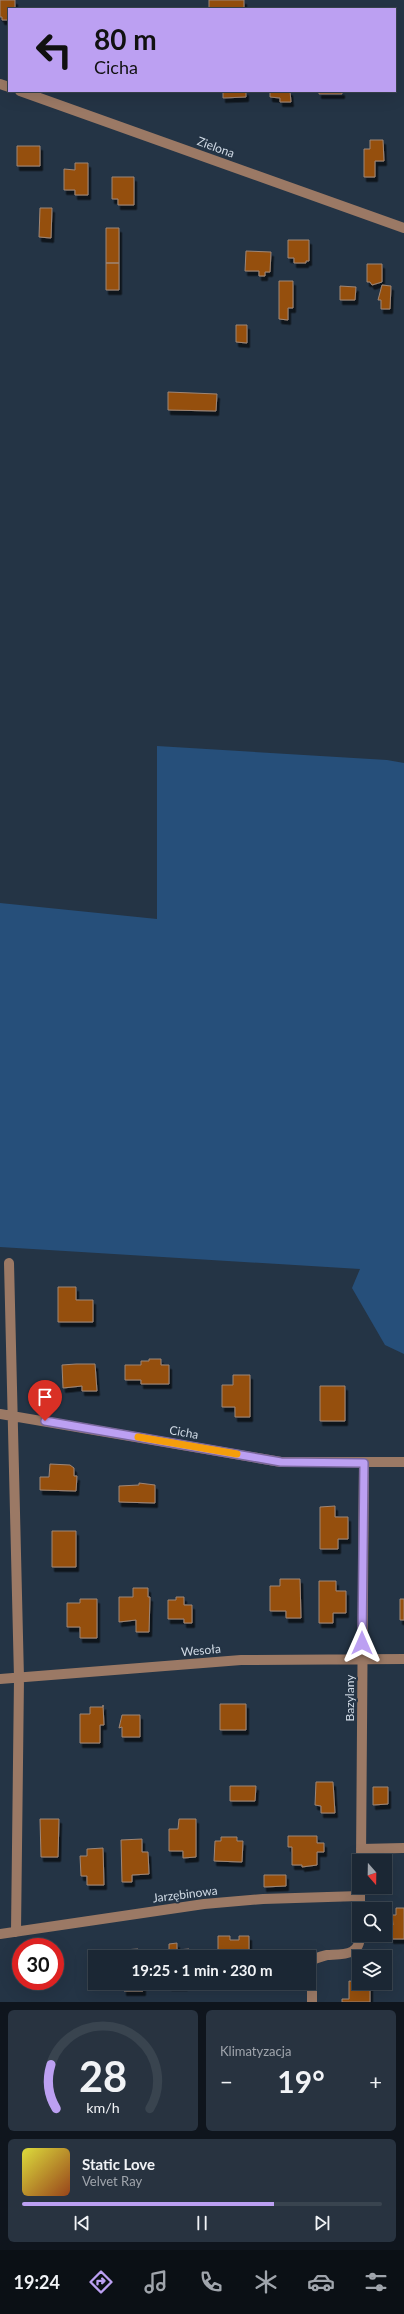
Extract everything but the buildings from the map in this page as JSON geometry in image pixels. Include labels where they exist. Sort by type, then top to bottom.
[{"type":"street","name":"Zielona","points":[[23,92],[404,228]]},
{"type":"street","points":[[9,1263],[14,1416],[19,1678],[16,1932]]},
{"type":"street","name":"Cicha","points":[[0,1414],[281,1462],[404,1462]]},
{"type":"street","name":"Bazylany","points":[[361,1854],[364,1463]]},
{"type":"street","name":"Wesoła","points":[[0,1679],[241,1660],[362,1658],[404,1659]]},
{"type":"street","points":[[361,1848],[404,1848]]},
{"type":"street","name":"Jarzębinowa","points":[[0,1934],[204,1904],[352,1893]]},
{"type":"street","points":[[312,2002],[312,1960],[325,1955],[351,1954],[357,1949],[358,1942]]},
{"type":"shaded area","points":[[157,746],[387,760],[404,763],[404,1354],[385,1345],[352,1288],[360,1269],[0,1247],[0,903],[157,919]]},
{"type":"slow traffic","points":[[138,1437],[237,1454]]},
{"type":"route","points":[[45,1421],[281,1462],[364,1463],[362,1643]]}]
